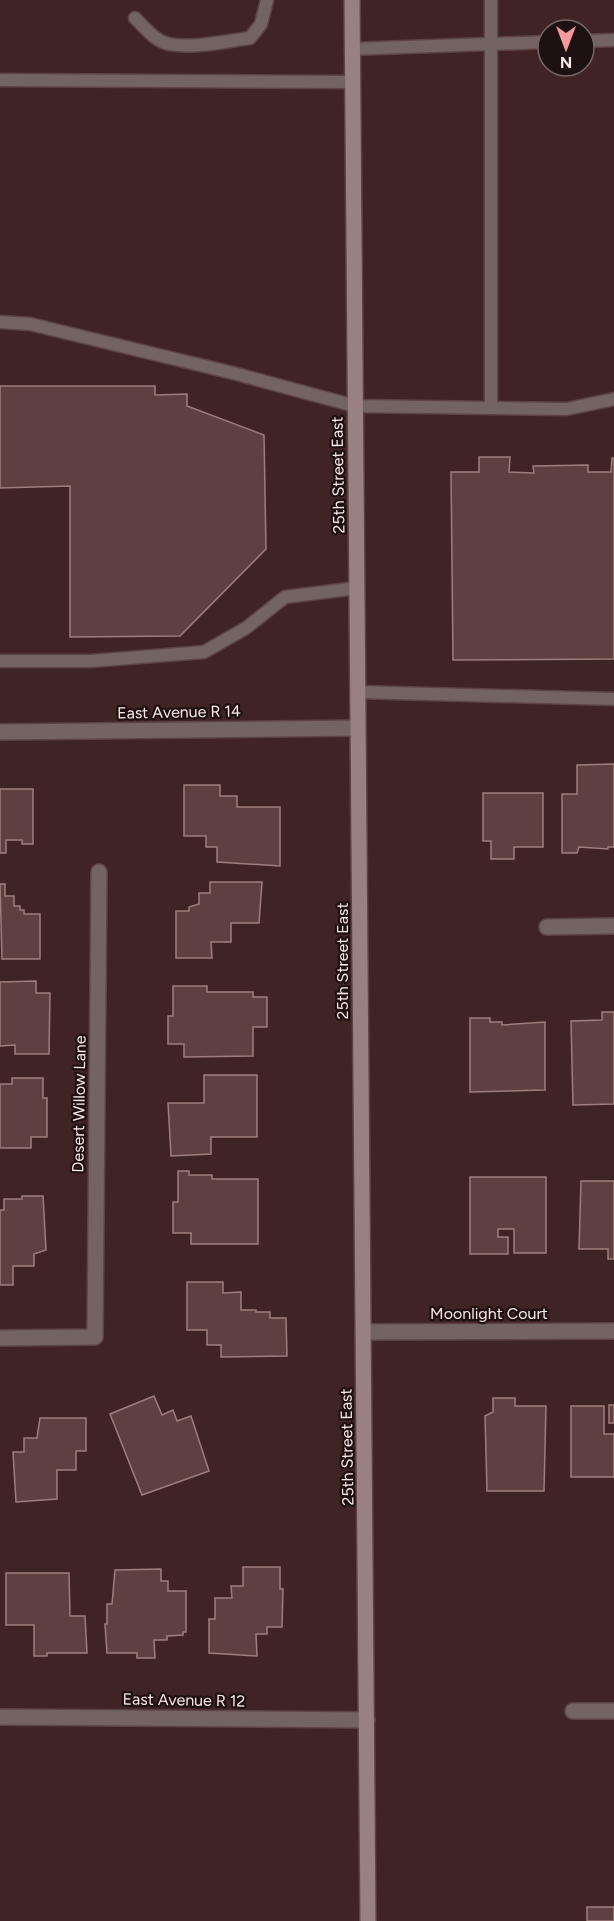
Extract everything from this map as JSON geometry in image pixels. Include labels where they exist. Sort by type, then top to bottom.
[{"type":"main road","name":"25th Street East","points":[[352,0],[368,1921]]},
{"type":"street","name":"East Avenue R 14","points":[[0,732],[358,728]]},
{"type":"street","name":"Desert Willow Lane","points":[[0,1338],[95,1337],[99,872]]},
{"type":"street","points":[[547,927],[614,927]]},
{"type":"street","name":"Moonlight Court","points":[[364,1332],[614,1331]]},
{"type":"street","points":[[573,1711],[614,1711]]},
{"type":"street","name":"East Avenue R 12","points":[[0,1717],[367,1720]]},
{"type":"lane","points":[[135,18],[149,32],[168,44],[250,38],[261,24],[267,0]]},
{"type":"lane","points":[[491,0],[491,408]]},
{"type":"lane","points":[[596,40],[614,40]]},
{"type":"lane","points":[[351,49],[536,42]]},
{"type":"lane","points":[[0,80],[351,82]]},
{"type":"lane","points":[[0,322],[30,324],[355,406],[567,409],[614,399]]},
{"type":"lane","points":[[0,661],[91,661],[204,652],[246,628],[285,597],[357,588]]},
{"type":"lane","points":[[358,693],[614,699]]},
{"type":"building","points":[[0,386],[155,386],[155,395],[187,394],[187,406],[264,435],[266,549],[180,636],[70,637],[70,486],[0,488]]},
{"type":"building","points":[[479,457],[510,457],[509,472],[534,473],[533,466],[588,465],[588,472],[611,472],[612,458],[614,458],[614,659],[453,660],[451,472],[479,472]]},
{"type":"building","points":[[614,764],[614,847],[608,847],[608,849],[579,847],[577,853],[562,853],[562,794],[577,794],[577,765]]},
{"type":"building","points":[[184,785],[220,785],[220,796],[237,796],[237,807],[280,807],[280,866],[217,862],[217,847],[206,847],[206,836],[184,836]]},
{"type":"building","points":[[0,789],[33,789],[33,844],[22,844],[22,840],[6,840],[6,853],[0,853]]},
{"type":"building","points":[[483,793],[543,793],[543,847],[514,847],[514,859],[491,859],[491,841],[483,841]]},
{"type":"building","points":[[210,882],[262,882],[259,923],[231,923],[231,942],[211,942],[212,958],[176,958],[176,911],[189,911],[189,907],[199,904],[199,893],[210,893]]},
{"type":"building","points":[[0,884],[5,884],[5,896],[14,896],[14,906],[20,906],[24,914],[40,914],[40,959],[2,959]]},
{"type":"building","points":[[36,981],[36,993],[50,993],[49,1054],[15,1054],[15,1045],[0,1046],[0,982]]},
{"type":"building","points":[[173,986],[207,986],[207,992],[253,992],[253,997],[267,997],[267,1027],[253,1027],[253,1056],[184,1057],[184,1044],[168,1044],[168,1016],[173,1016]]},
{"type":"building","points":[[602,1012],[614,1012],[614,1104],[573,1105],[571,1021],[602,1020]]},
{"type":"building","points":[[470,1018],[490,1018],[490,1022],[502,1022],[502,1025],[545,1022],[545,1090],[470,1092]]},
{"type":"building","points":[[204,1075],[257,1075],[257,1137],[211,1137],[211,1154],[171,1156],[168,1103],[204,1103]]},
{"type":"building","points":[[12,1078],[43,1078],[43,1098],[47,1098],[47,1137],[31,1137],[31,1148],[0,1148],[0,1084],[12,1084]]},
{"type":"building","points":[[178,1171],[189,1171],[189,1175],[212,1175],[212,1179],[258,1179],[258,1244],[191,1244],[191,1233],[173,1233],[173,1202],[178,1202]]},
{"type":"building","points":[[470,1177],[546,1177],[546,1253],[514,1253],[514,1229],[498,1229],[498,1237],[508,1237],[508,1254],[470,1254]]},
{"type":"building","points":[[581,1181],[614,1181],[614,1259],[608,1259],[608,1249],[579,1249]]},
{"type":"building","points":[[22,1196],[43,1196],[46,1250],[34,1254],[34,1266],[13,1266],[13,1285],[0,1285],[0,1210],[4,1210],[4,1199],[22,1199]]},
{"type":"building","points":[[187,1282],[223,1282],[223,1293],[241,1292],[241,1310],[270,1312],[270,1318],[286,1318],[287,1356],[221,1357],[221,1345],[207,1345],[207,1330],[187,1330]]},
{"type":"building","points":[[154,1396],[162,1415],[173,1410],[177,1421],[191,1416],[209,1471],[142,1495],[110,1414]]},
{"type":"building","points":[[493,1398],[515,1398],[515,1406],[546,1406],[544,1491],[487,1491],[485,1416],[493,1412]]},
{"type":"building","points":[[609,1405],[614,1405],[614,1423],[609,1423]]},
{"type":"building","points":[[571,1406],[604,1406],[604,1434],[614,1434],[614,1477],[571,1477]]},
{"type":"building","points":[[40,1418],[86,1418],[86,1451],[76,1451],[76,1470],[57,1470],[57,1499],[16,1502],[13,1452],[24,1452],[24,1438],[37,1438]]},
{"type":"building","points":[[243,1567],[280,1567],[280,1589],[283,1589],[282,1627],[267,1627],[267,1634],[256,1634],[257,1656],[209,1653],[209,1619],[215,1619],[215,1598],[232,1598],[231,1586],[243,1586]]},
{"type":"building","points":[[161,1569],[161,1581],[168,1581],[168,1591],[186,1591],[186,1632],[183,1632],[183,1635],[167,1636],[167,1640],[154,1640],[155,1658],[137,1658],[137,1653],[107,1653],[105,1624],[107,1624],[107,1604],[112,1604],[115,1570]]},
{"type":"building","points":[[6,1573],[69,1573],[70,1616],[85,1616],[87,1653],[47,1653],[47,1656],[34,1656],[34,1625],[6,1625]]},
{"type":"building","points":[[587,1907],[614,1907],[614,1921],[587,1921]]}]
